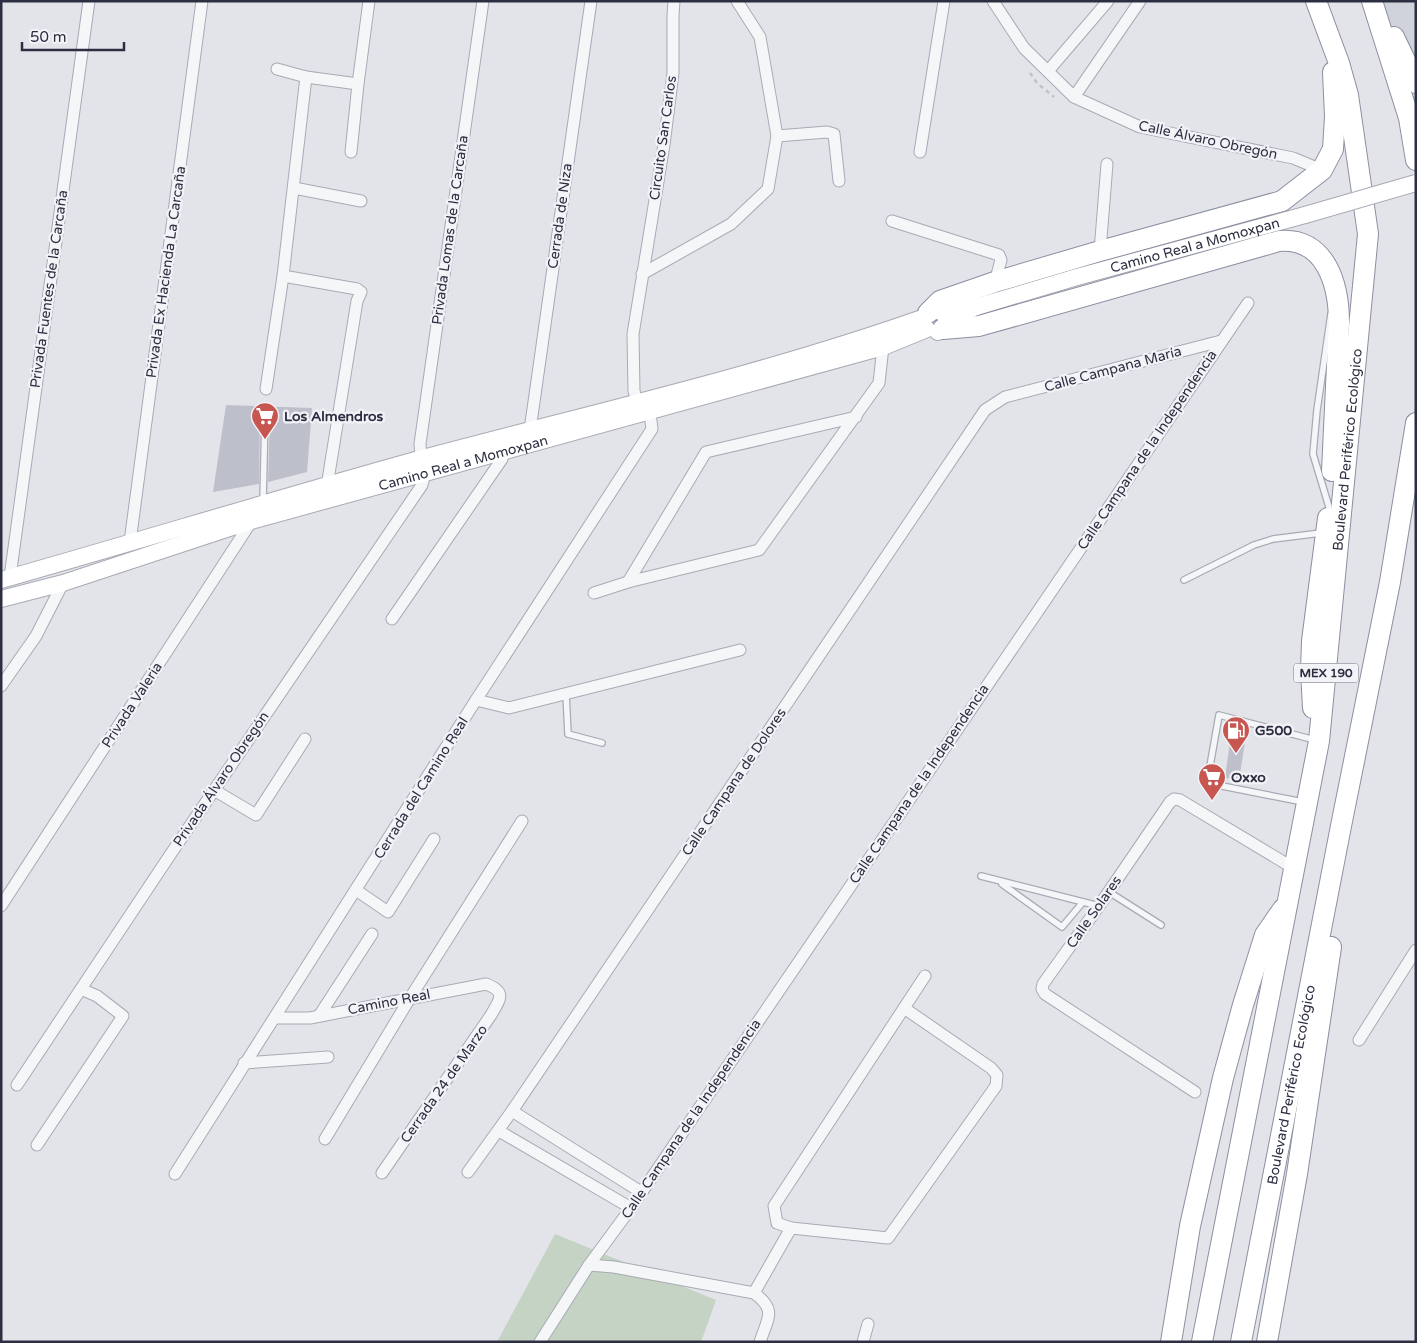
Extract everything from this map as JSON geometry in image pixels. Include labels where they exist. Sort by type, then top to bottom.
[{"type":"highway","points":[[1372,2],[1398,44],[1416,83]]},
{"type":"highway","points":[[1372,2],[1408,118],[1416,160]]},
{"type":"highway","points":[[1318,5],[1333,72],[1335,117],[1333,149],[1322,170],[1282,201],[1100,251],[997,276],[940,301],[931,322],[980,326],[1279,241],[1288,240],[1306,245],[1318,253],[1332,278],[1338,301],[1339,323],[1329,507],[1314,611],[1311,671],[1312,702],[1319,741]]},
{"type":"highway","name":"Boulevard Periférico Ecológico","points":[[1202,1342],[1319,741],[1368,234],[1348,96],[1339,63],[1318,5]]},
{"type":"highway","name":"Boulevard Periférico Ecológico","points":[[1241,1342],[1390,582],[1416,423]]},
{"type":"highway","name":"Boulevard Periférico Ecológico","points":[[1267,1342],[1296,1174],[1335,923],[1342,872],[1341,826]]},
{"type":"highway","name":"Boulevard Periférico Ecológico","points":[[1171,1342],[1190,1226],[1222,1078],[1242,1005],[1265,935],[1289,901]]},
{"type":"street","name":"Privada Fuentes de la Carcaña","points":[[6,578],[89,1]]},
{"type":"street","name":"Privada Ex Hacienda La Carcaña","points":[[130,542],[202,1]]},
{"type":"street","points":[[351,152],[369,1]]},
{"type":"street","name":"Privada Lomas de la Carcaña","points":[[423,466],[420,444],[483,1]]},
{"type":"street","name":"Cerrada de Niza","points":[[530,430],[591,1]]},
{"type":"street","name":"Circuito San Carlos","points":[[644,406],[634,391],[633,334],[664,145],[673,73],[672,16],[674,1]]},
{"type":"street","points":[[642,274],[731,224],[768,189],[777,136],[760,38],[738,1]]},
{"type":"street","points":[[920,152],[944,1]]},
{"type":"street","name":"Calle Álvaro Obregón","points":[[993,1],[1024,48],[1074,97],[1140,127],[1293,158],[1322,170]]},
{"type":"street","points":[[1048,72],[1108,1]]},
{"type":"street","points":[[1074,97],[1140,1]]},
{"type":"street","points":[[277,69],[306,77],[358,84]]},
{"type":"street","points":[[266,388],[284,276],[306,77]]},
{"type":"street","points":[[777,136],[827,132],[834,134],[839,182]]},
{"type":"street","points":[[1100,251],[1107,164]]},
{"type":"street","name":"Camino Real a Momoxpan","points":[[6,578],[327,486],[503,452],[687,390],[881,340],[931,322],[937,310],[944,314],[976,308],[1077,277],[1416,183]]},
{"type":"street","points":[[294,188],[360,201]]},
{"type":"street","points":[[892,220],[999,255],[1001,260],[997,276]]},
{"type":"street","points":[[284,276],[357,289],[361,292],[357,301],[327,486]]},
{"type":"street","name":"Calle Campana de la Independencia","points":[[540,1342],[590,1265],[632,1208],[641,1192],[1220,341],[1248,303]]},
{"type":"street","points":[[594,593],[628,582],[759,550],[879,383],[881,340]]},
{"type":"street","name":"Calle Campana María","points":[[1005,397],[1220,341]]},
{"type":"street","name":"Calle Campana de Dolores","points":[[468,1172],[499,1131],[985,410],[1005,397]]},
{"type":"street","name":"Camino Real a Momoxpan","points":[[1,599],[64,582],[530,430],[644,406]]},
{"type":"street","name":"Cerrada del Camino Real","points":[[175,1174],[476,700],[652,429],[644,406]]},
{"type":"street","points":[[628,582],[706,452],[856,417]]},
{"type":"street","points":[[392,619],[502,459],[503,452]]},
{"type":"street","name":"Privada Álvaro Obregón","points":[[17,1084],[422,485],[423,466]]},
{"type":"street","name":"Privada Valeria","points":[[1,906],[263,504]]},
{"type":"street","points":[[1,686],[36,636],[64,582]]},
{"type":"street","points":[[476,700],[508,708],[740,650]]},
{"type":"street","points":[[214,790],[256,816],[305,740]]},
{"type":"street","name":"Calle Solares","points":[[1195,1092],[1045,994],[1042,989],[1043,984],[1174,798],[1295,869]]},
{"type":"street","points":[[326,1139],[410,998],[522,821]]},
{"type":"street","points":[[356,890],[388,912],[434,839]]},
{"type":"street","points":[[319,1016],[372,934]]},
{"type":"street","points":[[1359,1040],[1416,950]]},
{"type":"street","points":[[904,1008],[991,1068],[997,1075],[996,1086],[888,1238],[791,1228],[777,1223],[774,1206],[925,976]]},
{"type":"street","name":"Camino Real","points":[[275,1018],[310,1018],[486,984],[496,987],[500,992]]},
{"type":"street","points":[[38,1145],[123,1016],[96,996],[80,989]]},
{"type":"street","name":"Cerrada 24 de Marzo","points":[[382,1173],[491,1015],[500,998],[500,992]]},
{"type":"street","points":[[244,1063],[328,1057]]},
{"type":"street","points":[[512,1111],[641,1192]]},
{"type":"street","points":[[499,1131],[632,1208]]},
{"type":"street","points":[[754,1293],[791,1228]]},
{"type":"street","points":[[590,1265],[614,1267],[754,1293],[766,1301],[769,1308],[760,1342]]},
{"type":"street","points":[[863,1342],[868,1324]]},
{"type":"lane","points":[[263,504],[265,416]]},
{"type":"lane","points":[[1184,580],[1254,545],[1273,539],[1326,532]]},
{"type":"lane","points":[[566,694],[568,734],[602,743]]},
{"type":"lane","points":[[1308,803],[1207,783],[1219,715],[1319,741]]},
{"type":"lane","points":[[981,876],[1099,906]]},
{"type":"lane","points":[[998,881],[1062,927],[1083,902]]},
{"type":"lane","points":[[1109,892],[1161,925]]},
{"type":"shaded area","points":[[1373,1],[1416,1],[1416,68],[1407,48],[1372,3]]},
{"type":"green space","points":[[555,1234],[716,1300],[701,1342],[497,1342]]},
{"type":"building","name":"Los Almendros","points":[[226,405],[312,408],[307,472],[268,482],[270,416],[265,411],[260,416],[259,484],[213,492]]},
{"type":"building","name":"G500","points":[[1232,727],[1247,729],[1239,780],[1225,778]]},
{"type":"place","name":"Los Almendros","points":[[265,440]]},
{"type":"place","name":"G500","points":[[1236,754]]},
{"type":"place","name":"Oxxo","points":[[1212,801]]}]
